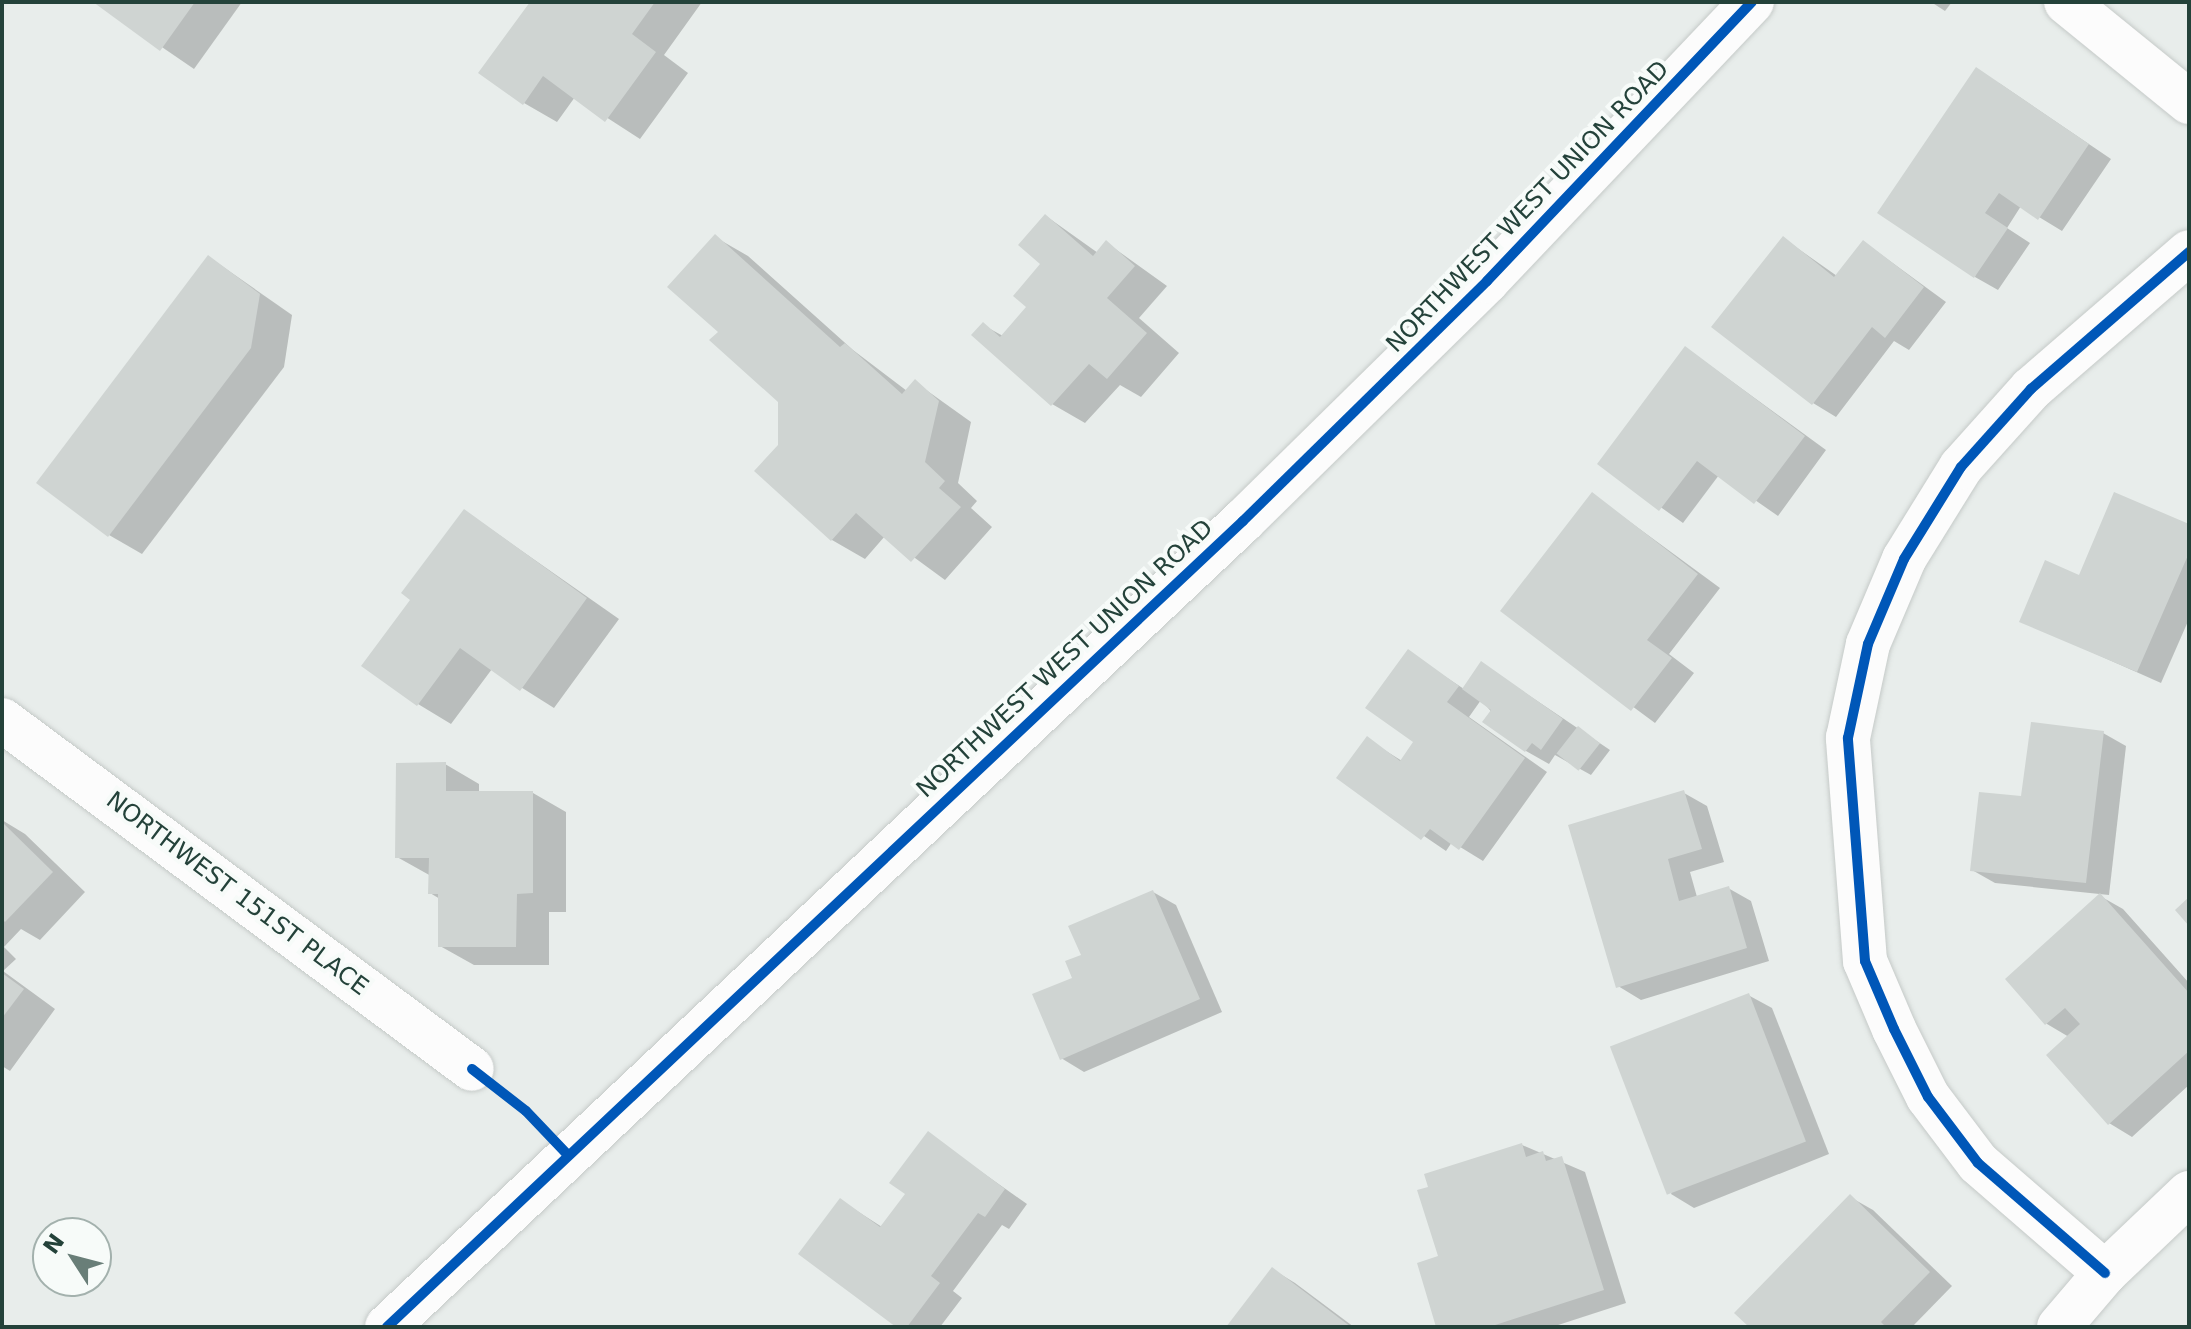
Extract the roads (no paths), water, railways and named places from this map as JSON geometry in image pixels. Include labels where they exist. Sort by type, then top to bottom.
[{"type":"street","name":"NORTHWEST WEST UNION ROAD","points":[[387,1327],[1243,521],[1487,281],[1752,2]]},
{"type":"street","points":[[2066,2],[2189,102]]},
{"type":"street","points":[[2105,1273],[1978,1163],[1928,1097],[1894,1029],[1865,961],[1848,738],[1868,644],[1904,559],[1961,467],[2031,389],[2189,252]]},
{"type":"street","name":"NORTHWEST 151ST PLACE","points":[[2,720],[472,1069]]},
{"type":"street","points":[[2059,1327],[2105,1273],[2189,1193]]}]
